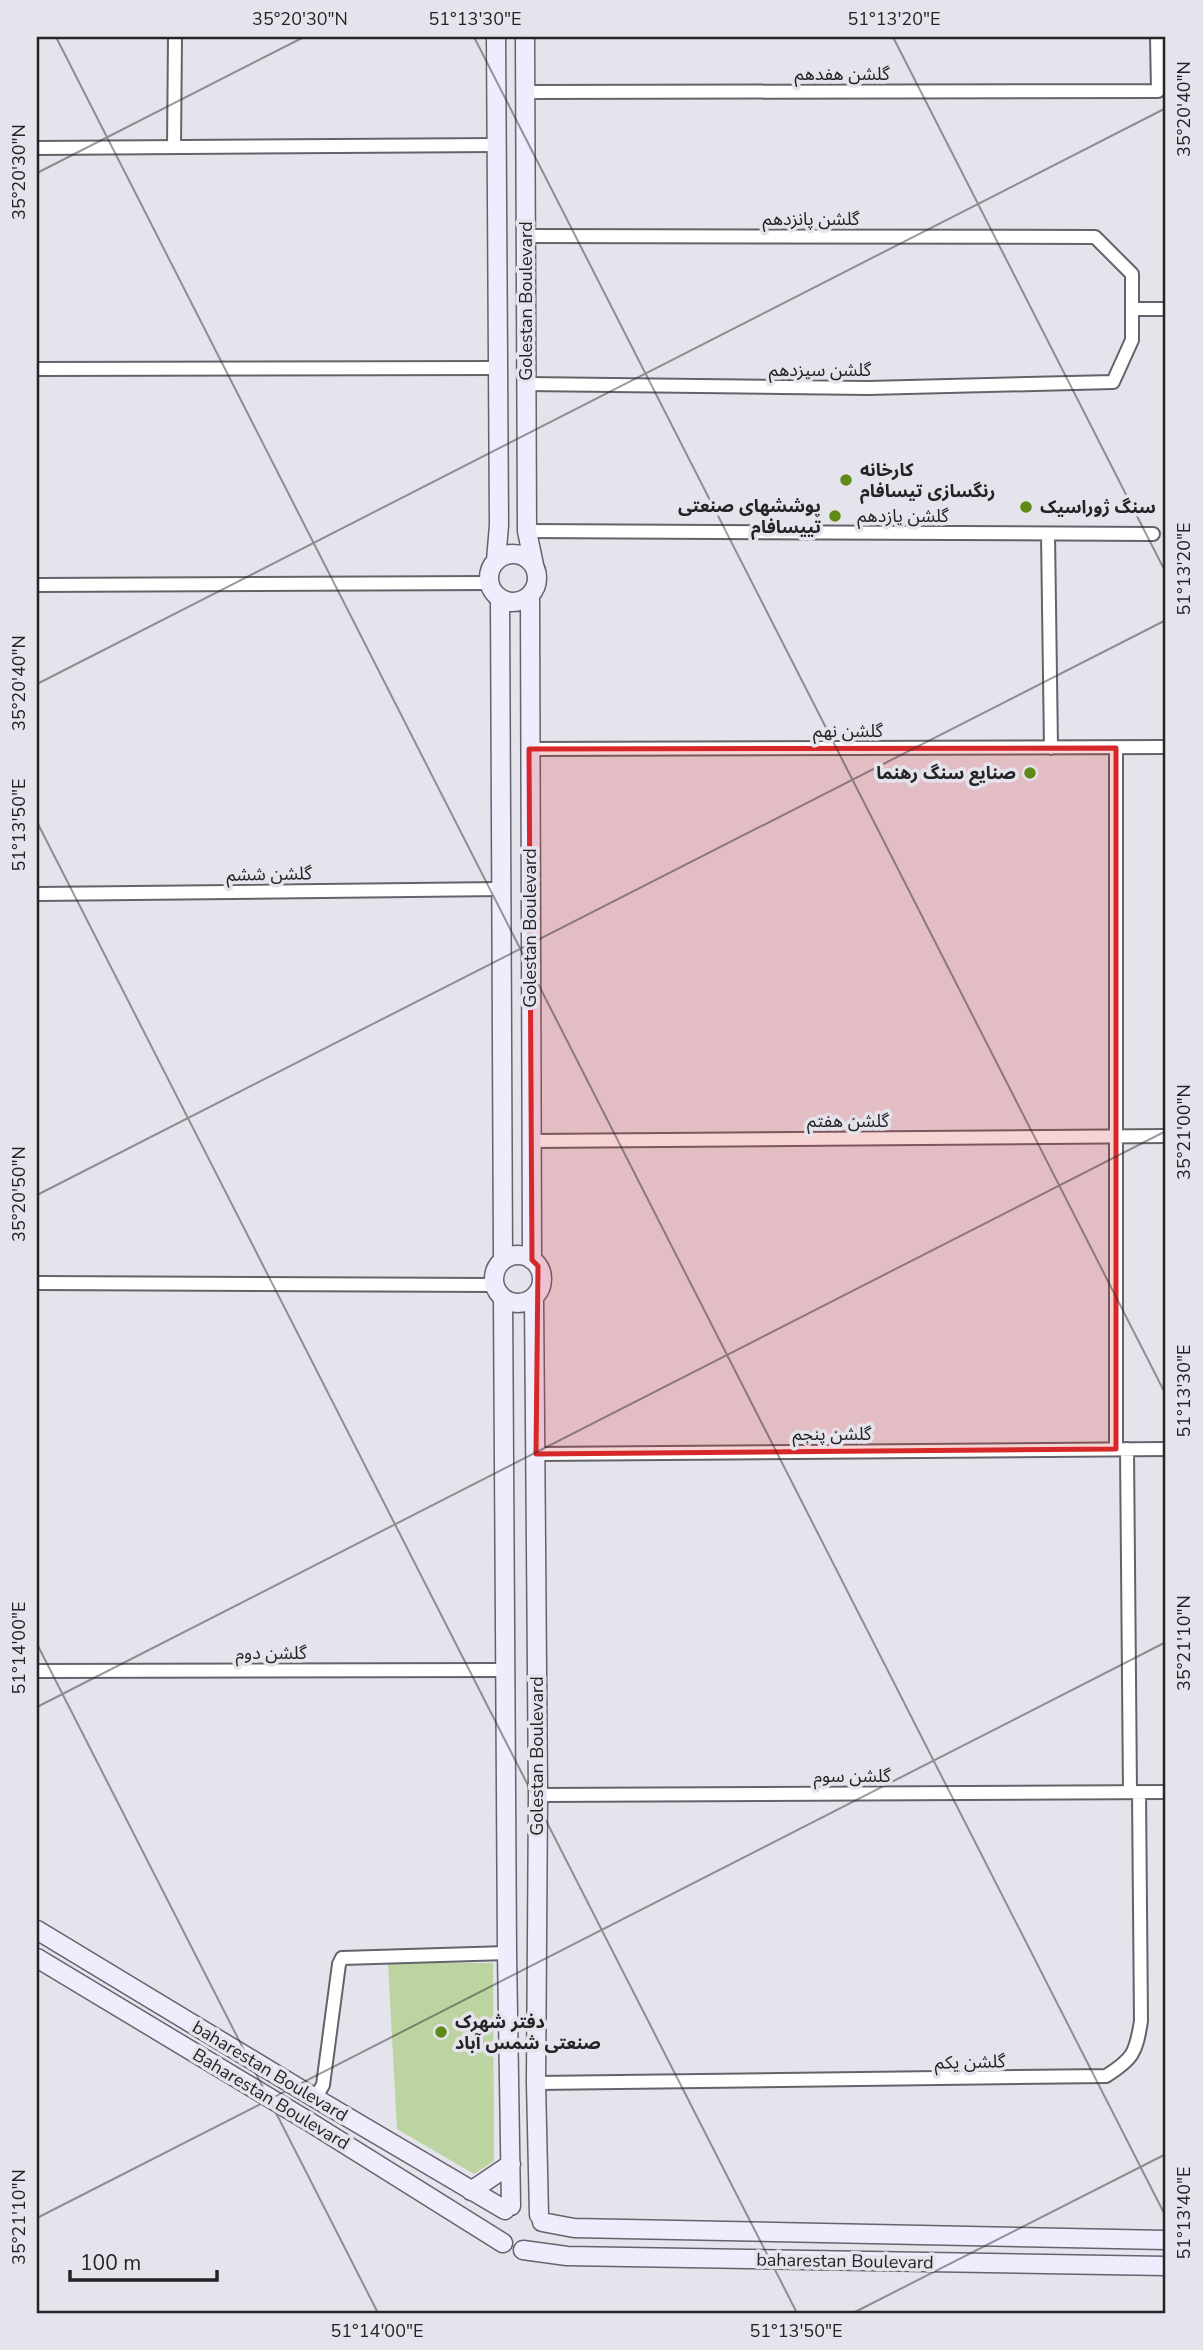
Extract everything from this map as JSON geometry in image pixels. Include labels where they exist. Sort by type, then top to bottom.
[{"type":"street","points":[[174,147],[176,37]]},
{"type":"street","name":"Golestan Boulevard","points":[[496,37],[499,525],[496,561]]},
{"type":"street","name":"Golestan Boulevard","points":[[525,37],[527,531],[534,565]]},
{"type":"street","name":"گلشن هفدهم","points":[[526,92],[1158,91],[1157,37]]},
{"type":"street","points":[[37,148],[497,145]]},
{"type":"street","name":"گلشن پانزدهم","points":[[526,236],[1095,237],[1132,274],[1132,309]]},
{"type":"street","points":[[1132,309],[1166,309]]},
{"type":"street","name":"گلشن سیزدهم","points":[[526,384],[868,388],[1113,382],[1132,340],[1132,309]]},
{"type":"street","points":[[37,369],[498,368]]},
{"type":"street","name":"گلشن یازدهم","points":[[527,531],[1153,534]]},
{"type":"street","points":[[1048,534],[1051,748]]},
{"type":"street","points":[[37,585],[495,591],[515,601],[530,595],[537,581],[534,565],[526,557],[515,554],[506,555],[496,561],[490,572],[495,591]]},
{"type":"street","name":"Golestan Boulevard","points":[[495,591],[501,889],[503,1260]]},
{"type":"street","name":"Golestan Boulevard","points":[[530,595],[532,1260]]},
{"type":"street","name":"گلشن نهم","points":[[529,749],[1166,747]]},
{"type":"street","name":"گلشن یکم","points":[[536,2084],[1106,2077],[1126,2064],[1137,2046],[1140,2021],[1135,1792],[1122,1449],[1115,1136],[1116,748]]},
{"type":"street","name":"گلشن ششم","points":[[37,894],[501,889]]},
{"type":"street","name":"گلشن هفتم","points":[[531,1141],[1166,1136]]},
{"type":"street","points":[[37,1283],[499,1292],[516,1303],[522,1303],[534,1297],[541,1282],[541,1274],[532,1260],[518,1255],[503,1260],[495,1271],[499,1292]]},
{"type":"street","name":"Golestan Boulevard","points":[[499,1292],[511,2155],[508,2208]]},
{"type":"street","name":"Golestan Boulevard","points":[[534,1297],[538,1795],[536,2147],[540,2218]]},
{"type":"street","name":"گلشن پنجم","points":[[537,1454],[1166,1449]]},
{"type":"street","name":"گلشن دوم","points":[[37,1671],[506,1670]]},
{"type":"street","name":"گلشن سوم","points":[[538,1795],[1166,1792]]},
{"type":"street","name":"baharestan Boulevard","points":[[37,1930],[471,2191],[508,2208]]},
{"type":"street","points":[[315,2098],[323,2085],[342,1958],[507,1953]]},
{"type":"street","name":"Baharestan Boulevard","points":[[37,1958],[308,2121],[503,2243]]},
{"type":"street","points":[[471,2191],[511,2155],[536,2147]]},
{"type":"street","points":[[526,2206],[540,2218],[540,2237],[530,2248],[509,2248],[503,2243],[497,2231],[497,2223],[508,2208],[526,2206]]},
{"type":"street","name":"baharestan Boulevard","points":[[540,2218],[574,2228],[1166,2239]]},
{"type":"street","name":"baharestan Boulevard","points":[[523,2250],[567,2256],[1166,2266]]},
{"type":"highlighted area","points":[[1116,748],[1116,1449],[536,1454],[538,1266],[532,1260],[529,749]]},
{"type":"green space","points":[[388,1963],[493,1963],[494,2161],[474,2174],[397,2129]]},
{"type":"place","name":"کارخانه رنگسازی تیسافام","points":[[846,480]]},
{"type":"place","name":"سنگ ژوراسیک","points":[[1026,507]]},
{"type":"place","name":"پوششهای صنعتی تییسافام","points":[[835,516]]},
{"type":"place","name":"صنایع سنگ رهنما","points":[[1030,773]]},
{"type":"place","name":"دفتر شهرک صنعتی شمس آباد","points":[[441,2032]]}]
